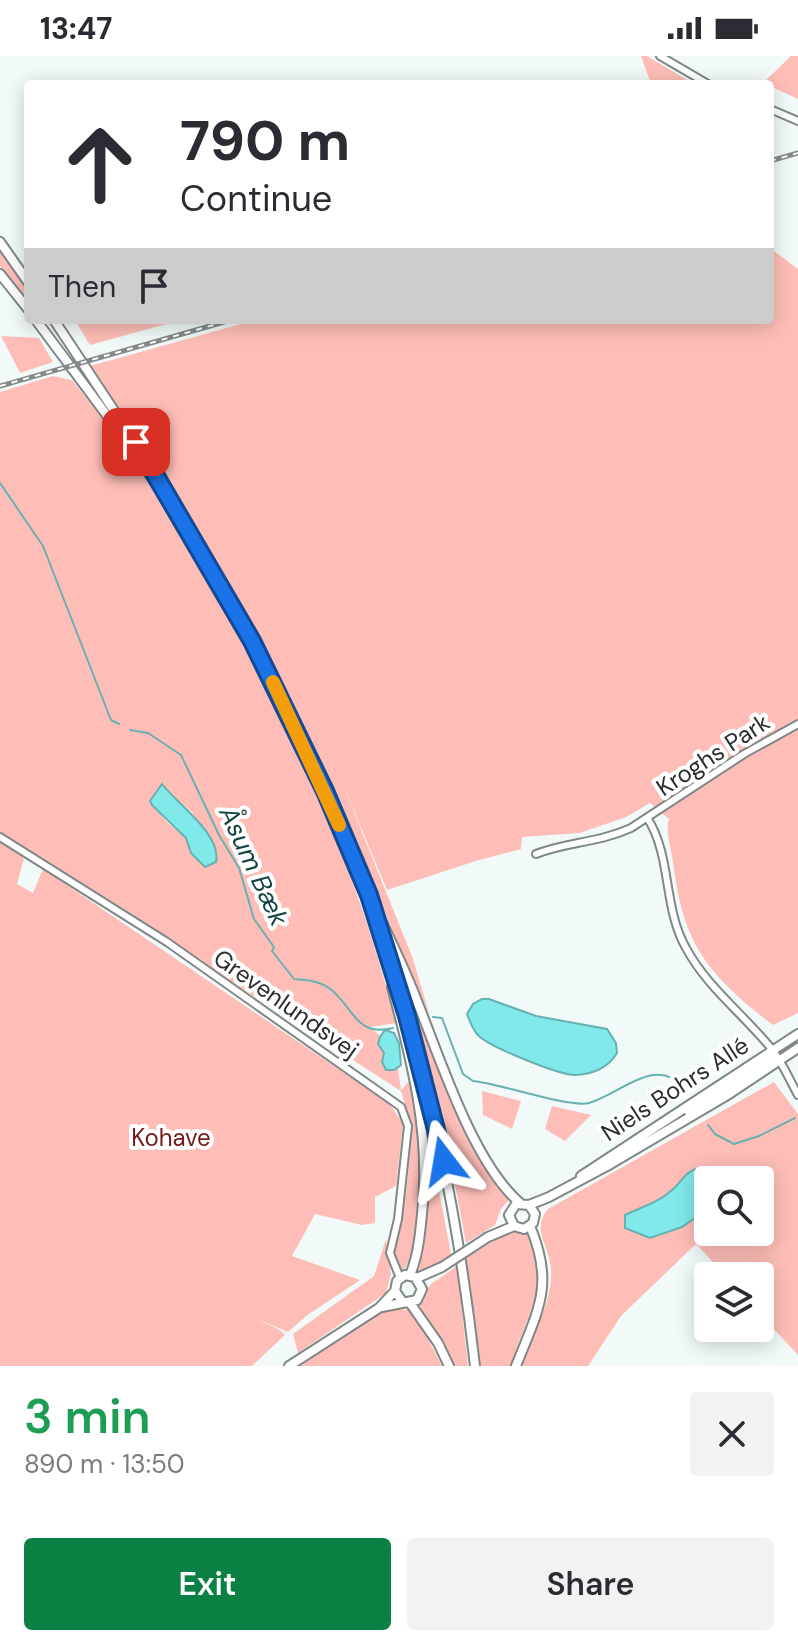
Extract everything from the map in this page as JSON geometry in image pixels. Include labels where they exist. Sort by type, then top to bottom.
[{"type":"main road","points":[[0,242],[24,276]]},
{"type":"main road","points":[[0,274],[24,305]]},
{"type":"main road","points":[[0,282],[24,306]]},
{"type":"main road","points":[[39,324],[179,518]]},
{"type":"main road","points":[[57,324],[119,416],[252,641],[325,791],[401,962],[469,1128],[508,1193],[535,1214],[530,1226],[544,1269],[544,1287],[539,1309],[516,1366]]},
{"type":"main road","points":[[369,895],[407,1016],[444,1161],[466,1284],[475,1366]]},
{"type":"main road","points":[[387,954],[419,1101],[425,1145],[425,1190],[420,1233],[409,1277]]},
{"type":"main road","points":[[780,1061],[782,1051],[798,1037]]},
{"type":"main road","name":"Niels Bohrs Allé","points":[[525,1204],[549,1197],[772,1050],[798,1037]]},
{"type":"main road","name":"Niels Bohrs Allé","points":[[576,1180],[607,1166],[798,1048]]},
{"type":"main road","points":[[607,1166],[767,1062],[773,1055],[772,1050]]},
{"type":"main road","name":"Niels Bohrs Allé","points":[[535,1214],[549,1197]]},
{"type":"main road","points":[[491,1235],[512,1207],[525,1204]]},
{"type":"main road","points":[[509,1215],[514,1226]]},
{"type":"main road","points":[[379,1308],[418,1298],[440,1268],[491,1235],[514,1226],[522,1229],[530,1226]]},
{"type":"main road","points":[[289,1366],[379,1308],[395,1291],[395,1284],[440,1268]]},
{"type":"main road","points":[[409,1277],[422,1289]]},
{"type":"main road","points":[[395,1291],[438,1343],[449,1366]]},
{"type":"street","points":[[660,56],[701,80]]},
{"type":"street","points":[[774,111],[798,121]]},
{"type":"street","name":"Kroghs Park","points":[[536,854],[611,837],[648,819],[744,754],[798,724]]},
{"type":"street","name":"Kroghs Park","points":[[648,819],[656,834],[668,897],[684,945],[700,972],[772,1050],[798,1095]]},
{"type":"street","name":"Grevenlundsvej","points":[[0,837],[167,942],[401,1107],[408,1126],[398,1219],[390,1253],[409,1277]]},
{"type":"green space","points":[[641,56],[647,56],[687,80],[650,80]]},
{"type":"green space","points":[[791,56],[798,56],[798,99],[774,88],[774,80],[766,80]]},
{"type":"green space","points":[[0,246],[24,282],[24,297],[0,266]]},
{"type":"green space","points":[[774,251],[798,269],[798,1013],[773,1025],[731,990],[702,956],[692,937],[678,891],[668,835],[669,819],[650,803],[626,817],[580,833],[522,837],[521,849],[387,890],[340,777],[413,959],[429,1013],[341,811],[285,696],[205,553],[90,366],[241,324],[774,324]]},
{"type":"green space","points":[[77,324],[166,324],[90,345]]},
{"type":"green space","points":[[1,336],[39,338],[53,362],[20,373]]},
{"type":"green space","points":[[53,376],[72,380],[176,525],[223,603],[307,769],[342,853],[372,938],[396,1023],[370,1027],[395,1049],[401,1090],[410,1080],[418,1136],[419,1193],[412,1253],[401,1271],[393,1257],[406,1194],[410,1154],[401,1091],[175,943],[0,834],[0,392]],"holes":[[[164,788],[193,813],[191,853],[186,838],[168,823],[150,801],[157,789]]]},
{"type":"green space","name":"Kohave","points":[[0,842],[24,858],[17,884],[33,893],[43,869],[390,1104],[403,1124],[396,1186],[375,1197],[375,1223],[362,1225],[315,1214],[292,1256],[360,1280],[306,1316],[288,1332],[257,1319],[285,1335],[252,1366],[0,1366]]},
{"type":"green space","points":[[423,1025],[470,1143],[510,1199],[501,1209],[495,1225],[466,1243],[449,1152],[413,1028]]},
{"type":"green space","points":[[774,1082],[798,1114],[798,1355],[774,1329],[774,1262],[713,1262],[698,1246],[774,1246],[774,1166],[694,1166],[694,1246],[621,1316],[588,1366],[523,1366],[551,1281],[550,1260],[541,1231],[543,1216],[548,1209]]},
{"type":"green space","points":[[482,1091],[521,1101],[512,1129],[483,1115]]},
{"type":"green space","points":[[552,1106],[591,1115],[565,1141],[545,1129]]},
{"type":"green space","points":[[423,1107],[451,1254],[423,1273],[416,1271],[425,1230],[428,1190]]},
{"type":"green space","points":[[508,1232],[527,1233],[537,1270],[534,1301],[511,1366],[478,1366],[466,1258]]},
{"type":"green space","points":[[386,1239],[391,1274],[386,1293],[298,1353],[293,1334],[374,1276]]},
{"type":"green space","points":[[457,1266],[468,1366],[455,1366],[418,1303],[431,1284]]},
{"type":"green space","points":[[392,1308],[409,1310],[442,1366],[299,1366],[381,1312]]},
{"type":"water","points":[[162,784],[205,830],[216,851],[216,862],[205,867],[191,853],[186,838],[152,805],[150,801]]},
{"type":"water","points":[[482,999],[536,1016],[607,1029],[616,1043],[617,1053],[600,1069],[576,1075],[526,1060],[486,1041],[475,1032],[467,1014],[473,1004]]},
{"type":"water","points":[[385,1030],[394,1033],[399,1043],[401,1065],[394,1070],[386,1070],[382,1062],[384,1053],[378,1044]]},
{"type":"water","points":[[694,1170],[694,1218],[682,1227],[650,1238],[625,1228],[625,1215],[661,1198]]},
{"type":"waterway","name":"Åsum Bæk","points":[[0,483],[43,546],[111,720],[119,724]]},
{"type":"waterway","name":"Åsum Bæk","points":[[130,730],[148,733],[181,755],[219,835],[239,868],[254,919],[274,947],[272,951],[294,979],[317,982],[329,988],[362,1024],[370,1028],[393,1028]]},
{"type":"waterway","name":"Åsum Bæk","points":[[433,1017],[442,1018],[463,1074],[473,1081],[579,1104],[589,1103],[649,1076],[673,1078],[684,1087]]},
{"type":"waterway","name":"Åsum Bæk","points":[[708,1125],[715,1134],[734,1144],[759,1136],[795,1118]]},
{"type":"railway","points":[[774,160],[798,153]]},
{"type":"railway","points":[[0,386],[217,324]]},
{"type":"slow traffic","points":[[273,682],[339,825]]},
{"type":"route","points":[[136,442],[252,641],[325,791],[369,895],[407,1016],[444,1161]]}]
